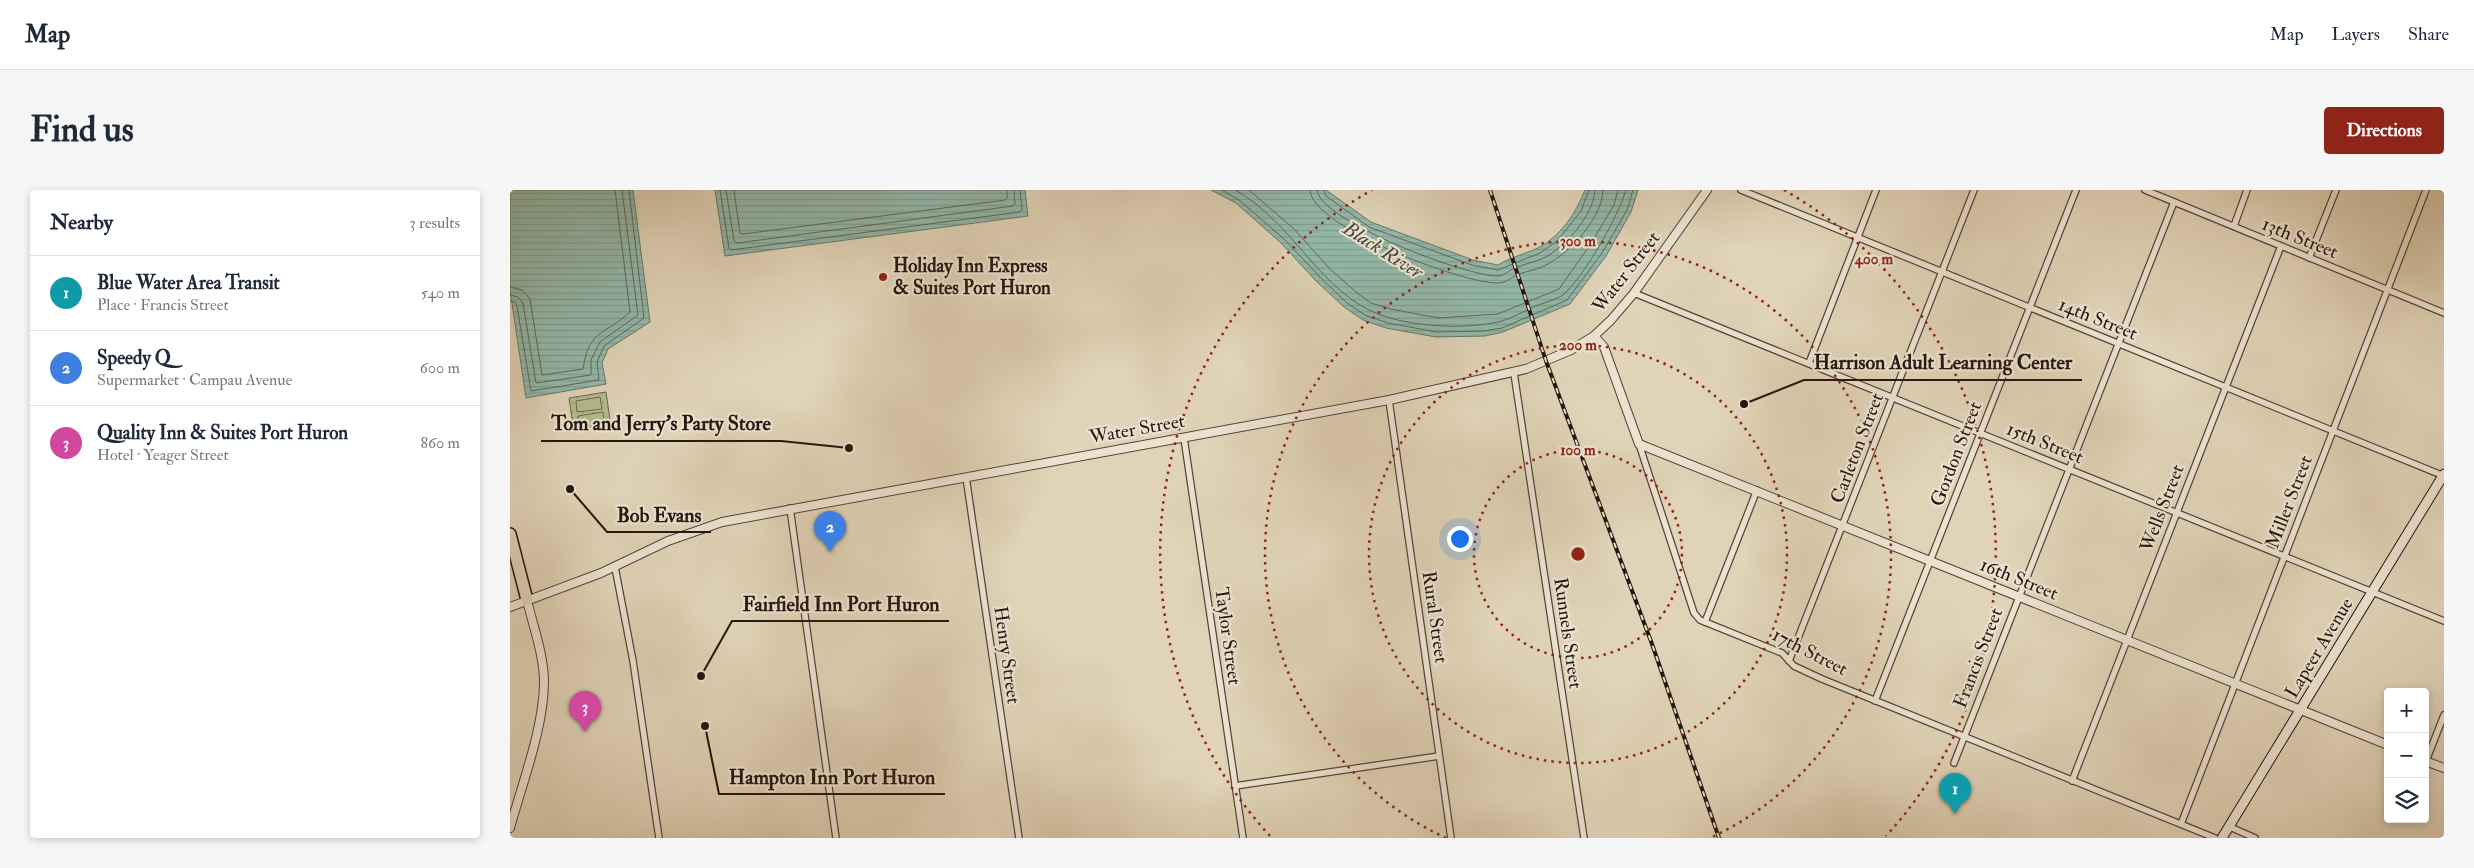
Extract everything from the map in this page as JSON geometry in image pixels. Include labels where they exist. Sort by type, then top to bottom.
[{"type":"highway","points":[[510,534],[527,600]]},
{"type":"main road","name":"Lapeer Avenue","points":[[2222,838],[2444,475]]},
{"type":"street","name":"Water Street","points":[[510,607],[615,567],[668,541],[711,525],[790,508],[1389,400],[1514,372],[1571,350],[1594,336],[1634,293],[1707,190]]},
{"type":"street","name":"14th Street","points":[[1741,190],[2444,475]]},
{"type":"street","points":[[1809,363],[1876,190]]},
{"type":"street","name":"Carleton Street","points":[[1789,661],[1974,190]]},
{"type":"street","name":"Gordon Street","points":[[1875,701],[2076,190]]},
{"type":"street","points":[[2234,226],[2247,190]]},
{"type":"street","points":[[2309,258],[2336,190]]},
{"type":"street","name":"Miller Street","points":[[2180,824],[2426,190]]},
{"type":"street","name":"13th Street","points":[[2148,191],[2444,313]]},
{"type":"street","name":"Francis Street","points":[[1954,762],[2174,202]]},
{"type":"street","name":"Wells Street","points":[[2072,780],[2281,246]]},
{"type":"street","name":"15th Street","points":[[1634,293],[2444,621]]},
{"type":"street","points":[[1594,336],[1604,347],[1639,444],[1694,613],[1696,617],[1705,622],[1757,490]]},
{"type":"street","name":"Runnels Street","points":[[1514,372],[1584,838]]},
{"type":"street","name":"Rural Street","points":[[1389,400],[1451,838]]},
{"type":"street","name":"Taylor Street","points":[[1184,438],[1243,838]]},
{"type":"street","name":"16th Street","points":[[1639,444],[1843,524],[2384,743]]},
{"type":"street","name":"Henry Street","points":[[966,477],[1019,838]]},
{"type":"street","points":[[790,508],[836,838]]},
{"type":"street","points":[[615,567],[633,661],[659,838]]},
{"type":"street","points":[[510,828],[538,723],[543,692],[543,668],[527,600]]},
{"type":"street","name":"17th Street","points":[[1705,622],[1782,653],[1789,661],[1803,671],[2215,838]]},
{"type":"street","points":[[2429,753],[2444,715]]},
{"type":"street","points":[[1235,786],[1439,756]]},
{"type":"street","points":[[2429,762],[2444,768]]},
{"type":"street","points":[[2230,827],[2255,838]]},
{"type":"shaded area","points":[[606,392],[611,426],[574,432],[569,398]]},
{"type":"shaded area","points":[[600,397],[602,409],[577,412],[576,401]]},
{"type":"shaded area","points":[[603,412],[604,424],[580,428],[578,416]]},
{"type":"water","points":[[510,190],[633,190],[650,322],[608,349],[602,363],[606,384],[526,398],[510,290]]},
{"type":"water","points":[[715,190],[1025,190],[1028,216],[725,256]]},
{"type":"water","name":"Black River","points":[[1211,190],[1326,190],[1371,222],[1473,260],[1498,265],[1538,248],[1554,237],[1567,223],[1585,190],[1638,190],[1631,212],[1606,256],[1570,304],[1503,332],[1485,336],[1436,337],[1386,328],[1363,320],[1344,307],[1316,281],[1281,243],[1236,203]]},
{"type":"railway","points":[[1490,190],[1546,361],[1652,644],[1719,838]]},
{"type":"place","name":"Holiday Inn Express & Suites Port Huron","points":[[883,277]]},
{"type":"place","name":"Harrison Adult Learning Center","points":[[1744,404]]},
{"type":"place","name":"Tom and Jerry's Party Store","points":[[849,448]]},
{"type":"place","name":"Bob Evans","points":[[570,489]]},
{"type":"place","name":"Speedy Q","points":[[830,552]]},
{"type":"place","name":"Fairfield Inn Port Huron","points":[[701,676]]},
{"type":"place","name":"Hampton Inn Port Huron","points":[[705,726]]},
{"type":"place","name":"Quality Inn & Suites Port Huron","points":[[585,732]]},
{"type":"place","name":"Blue Water Area Transit","points":[[1955,814]]}]
